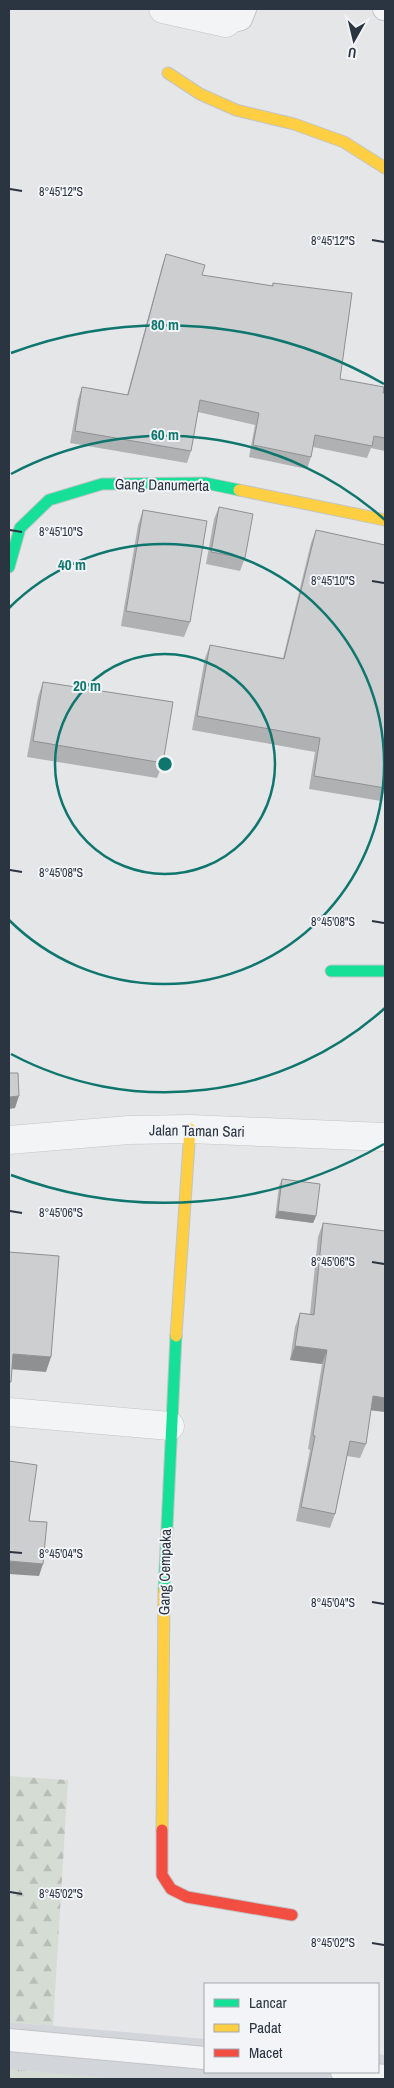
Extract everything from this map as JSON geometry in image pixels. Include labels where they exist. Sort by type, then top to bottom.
[{"type":"street","points":[[164,9],[236,16]]},
{"type":"street","points":[[168,73],[200,94],[236,110],[294,124],[344,142],[385,168]]},
{"type":"street","name":"Gang Danumerta","points":[[9,567],[20,528],[49,500],[102,484],[205,483],[385,520]]},
{"type":"street","points":[[331,971],[385,971]]},
{"type":"street","name":"Jalan Taman Sari","points":[[9,1140],[128,1130],[190,1130],[385,1137]]},
{"type":"street","name":"Gang Cempaka","points":[[190,1130],[170,1426],[164,1565],[162,1874],[171,1889],[187,1897],[292,1915]]},
{"type":"street","points":[[9,1412],[170,1426]]},
{"type":"lane","points":[[9,2040],[204,2058]]},
{"type":"lane","points":[[353,2073],[385,2076]]},
{"type":"shaded area","points":[[9,2022],[204,2039],[204,2073],[379,2073],[379,2054],[385,2055],[385,2079],[9,2079]]},
{"type":"green space","points":[[9,1776],[68,1780],[53,2026],[9,2022]]},
{"type":"green space","points":[[9,2069],[118,2079],[9,2079]]},
{"type":"building","points":[[166,254],[205,265],[202,275],[273,286],[273,283],[352,293],[340,379],[384,387],[385,438],[374,436],[372,446],[315,435],[311,457],[253,445],[259,413],[200,400],[191,451],[75,431],[82,387],[128,395]]},
{"type":"building","points":[[219,507],[253,514],[245,558],[211,552]]},
{"type":"building","points":[[143,510],[207,521],[190,622],[126,611]]},
{"type":"building","points":[[316,530],[385,545],[385,788],[314,776],[320,738],[197,716],[210,645],[284,659]]},
{"type":"building","points":[[43,682],[173,702],[163,763],[33,741]]},
{"type":"building","points":[[9,1073],[18,1073],[19,1096],[9,1097]]},
{"type":"building","points":[[282,1179],[320,1184],[316,1216],[278,1211]]},
{"type":"building","points":[[323,1223],[385,1231],[385,1398],[373,1396],[366,1444],[350,1441],[335,1514],[301,1507],[315,1436],[313,1435],[327,1350],[295,1346],[300,1313],[314,1315]]},
{"type":"building","points":[[9,1252],[59,1256],[51,1357],[13,1354],[11,1382],[9,1383]]},
{"type":"building","points":[[9,1461],[37,1465],[29,1521],[47,1522],[43,1564],[9,1561]]},
{"type":"traffic: fast","points":[[9,567],[20,528],[49,500],[102,484],[205,483],[239,490]]},
{"type":"traffic: fast","points":[[331,971],[385,971]]},
{"type":"traffic: fast","points":[[164,1591],[176,1336]]},
{"type":"traffic: slow","points":[[168,73],[200,94],[236,110],[294,124],[344,142],[385,168]]},
{"type":"traffic: slow","points":[[239,490],[385,520]]},
{"type":"traffic: slow","points":[[176,1336],[190,1129]]},
{"type":"traffic: slow","points":[[162,1830],[164,1591]]},
{"type":"traffic: jam","points":[[162,1830],[162,1875],[171,1889],[187,1897],[292,1915]]}]
